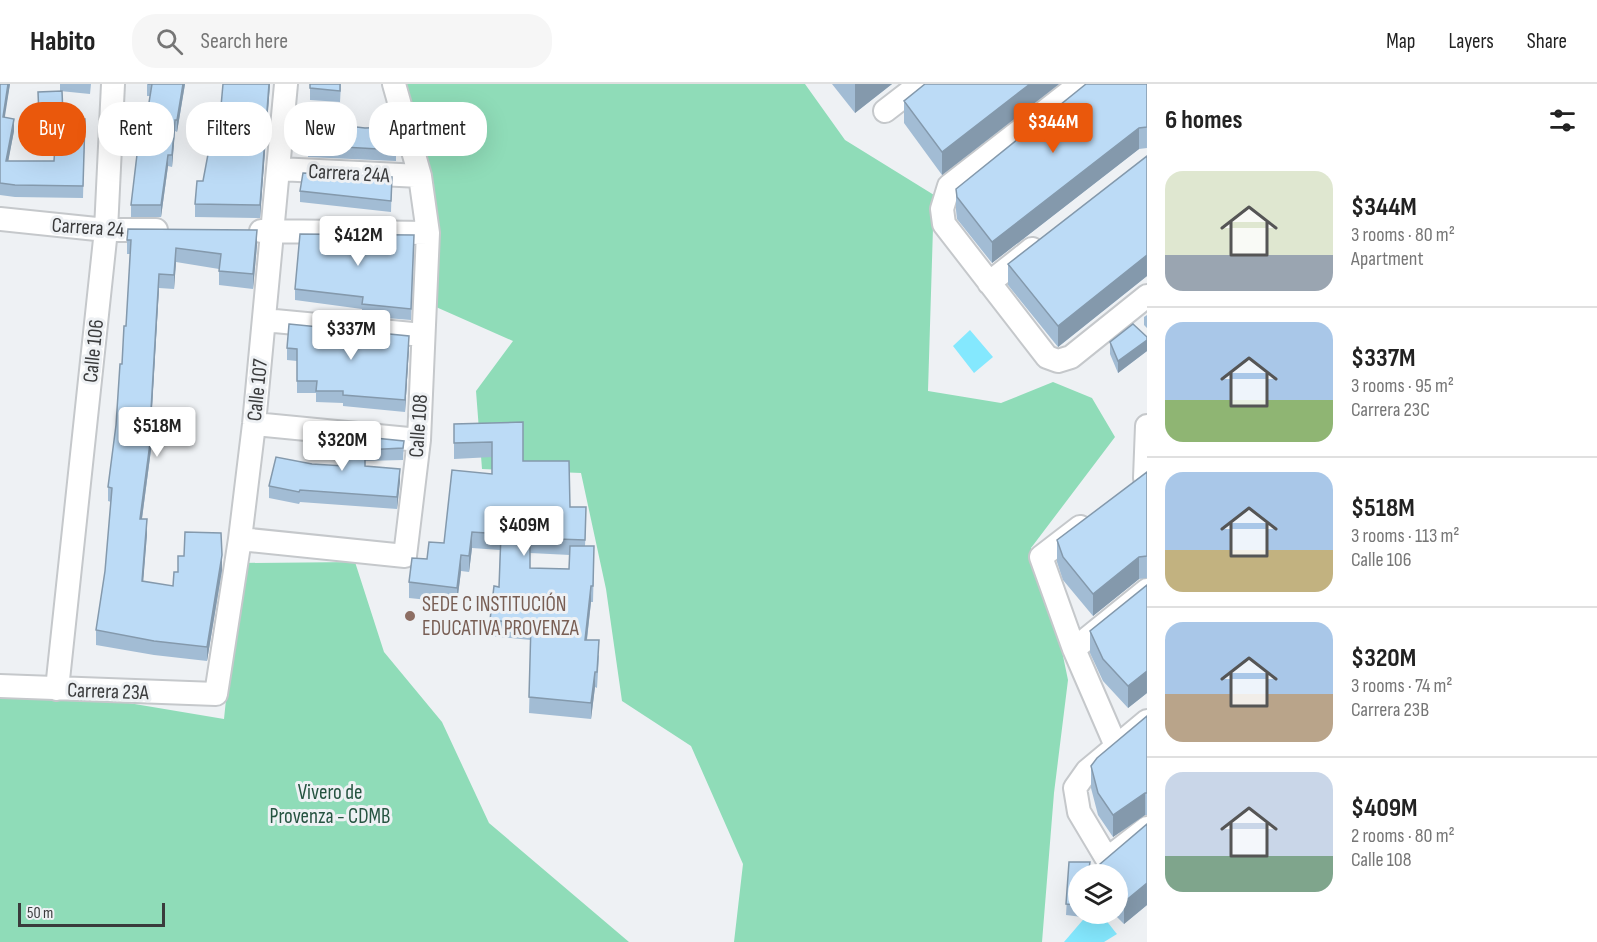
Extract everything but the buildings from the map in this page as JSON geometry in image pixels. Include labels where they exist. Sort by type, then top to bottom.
[{"type":"street","name":"Calle 106","points":[[57,689],[106,230],[113,84]]},
{"type":"street","name":"Calle 107","points":[[216,694],[240,539],[254,424],[274,231],[286,84]]},
{"type":"street","name":"Calle 108","points":[[240,539],[405,556],[418,440],[428,233],[420,176],[394,84]]},
{"type":"street","points":[[885,111],[920,84]]},
{"type":"street","points":[[1080,84],[950,186],[942,209],[944,224],[1047,357],[1058,361],[1071,357],[1147,296]]},
{"type":"street","name":"Carrera 24A","points":[[278,169],[420,176]]},
{"type":"street","name":"Carrera 24","points":[[0,219],[106,230],[173,230]]},
{"type":"street","points":[[241,231],[428,233]]},
{"type":"street","points":[[989,282],[1045,239]]},
{"type":"street","points":[[264,320],[423,335]]},
{"type":"street","points":[[254,424],[418,440]]},
{"type":"street","points":[[1126,492],[1146,477],[1147,426]]},
{"type":"street","points":[[1098,514],[1041,557],[1074,649],[1116,746]]},
{"type":"street","points":[[1074,649],[1147,590]]},
{"type":"street","name":"Carrera 23A","points":[[0,686],[216,694]]},
{"type":"street","points":[[1147,721],[1087,771],[1076,788],[1079,812],[1107,859],[1147,828]]},
{"type":"green space","points":[[400,84],[805,84],[845,140],[934,195],[928,391],[1001,403],[1053,382],[1092,398],[1115,437],[1031,548],[1046,574],[1068,680],[1054,793],[1042,942],[734,942],[743,864],[691,746],[622,701],[606,589],[581,473],[482,469],[476,391],[513,341],[436,307],[412,156],[487,156],[487,102],[403,102]]},
{"type":"green space","name":"Vivero de Provenza - CDMB","points":[[355,562],[384,652],[442,722],[489,823],[629,942],[0,942],[0,691],[75,694],[224,719],[240,563]]},
{"type":"water","points":[[970,330],[993,357],[974,373],[953,346]]},
{"type":"water","points":[[1079,924],[1109,924],[1117,934],[1104,942],[1064,942]]},
{"type":"place","name":"SEDE C INSTITUCIÓN EDUCATIVA PROVENZA","points":[[410,616]]}]
